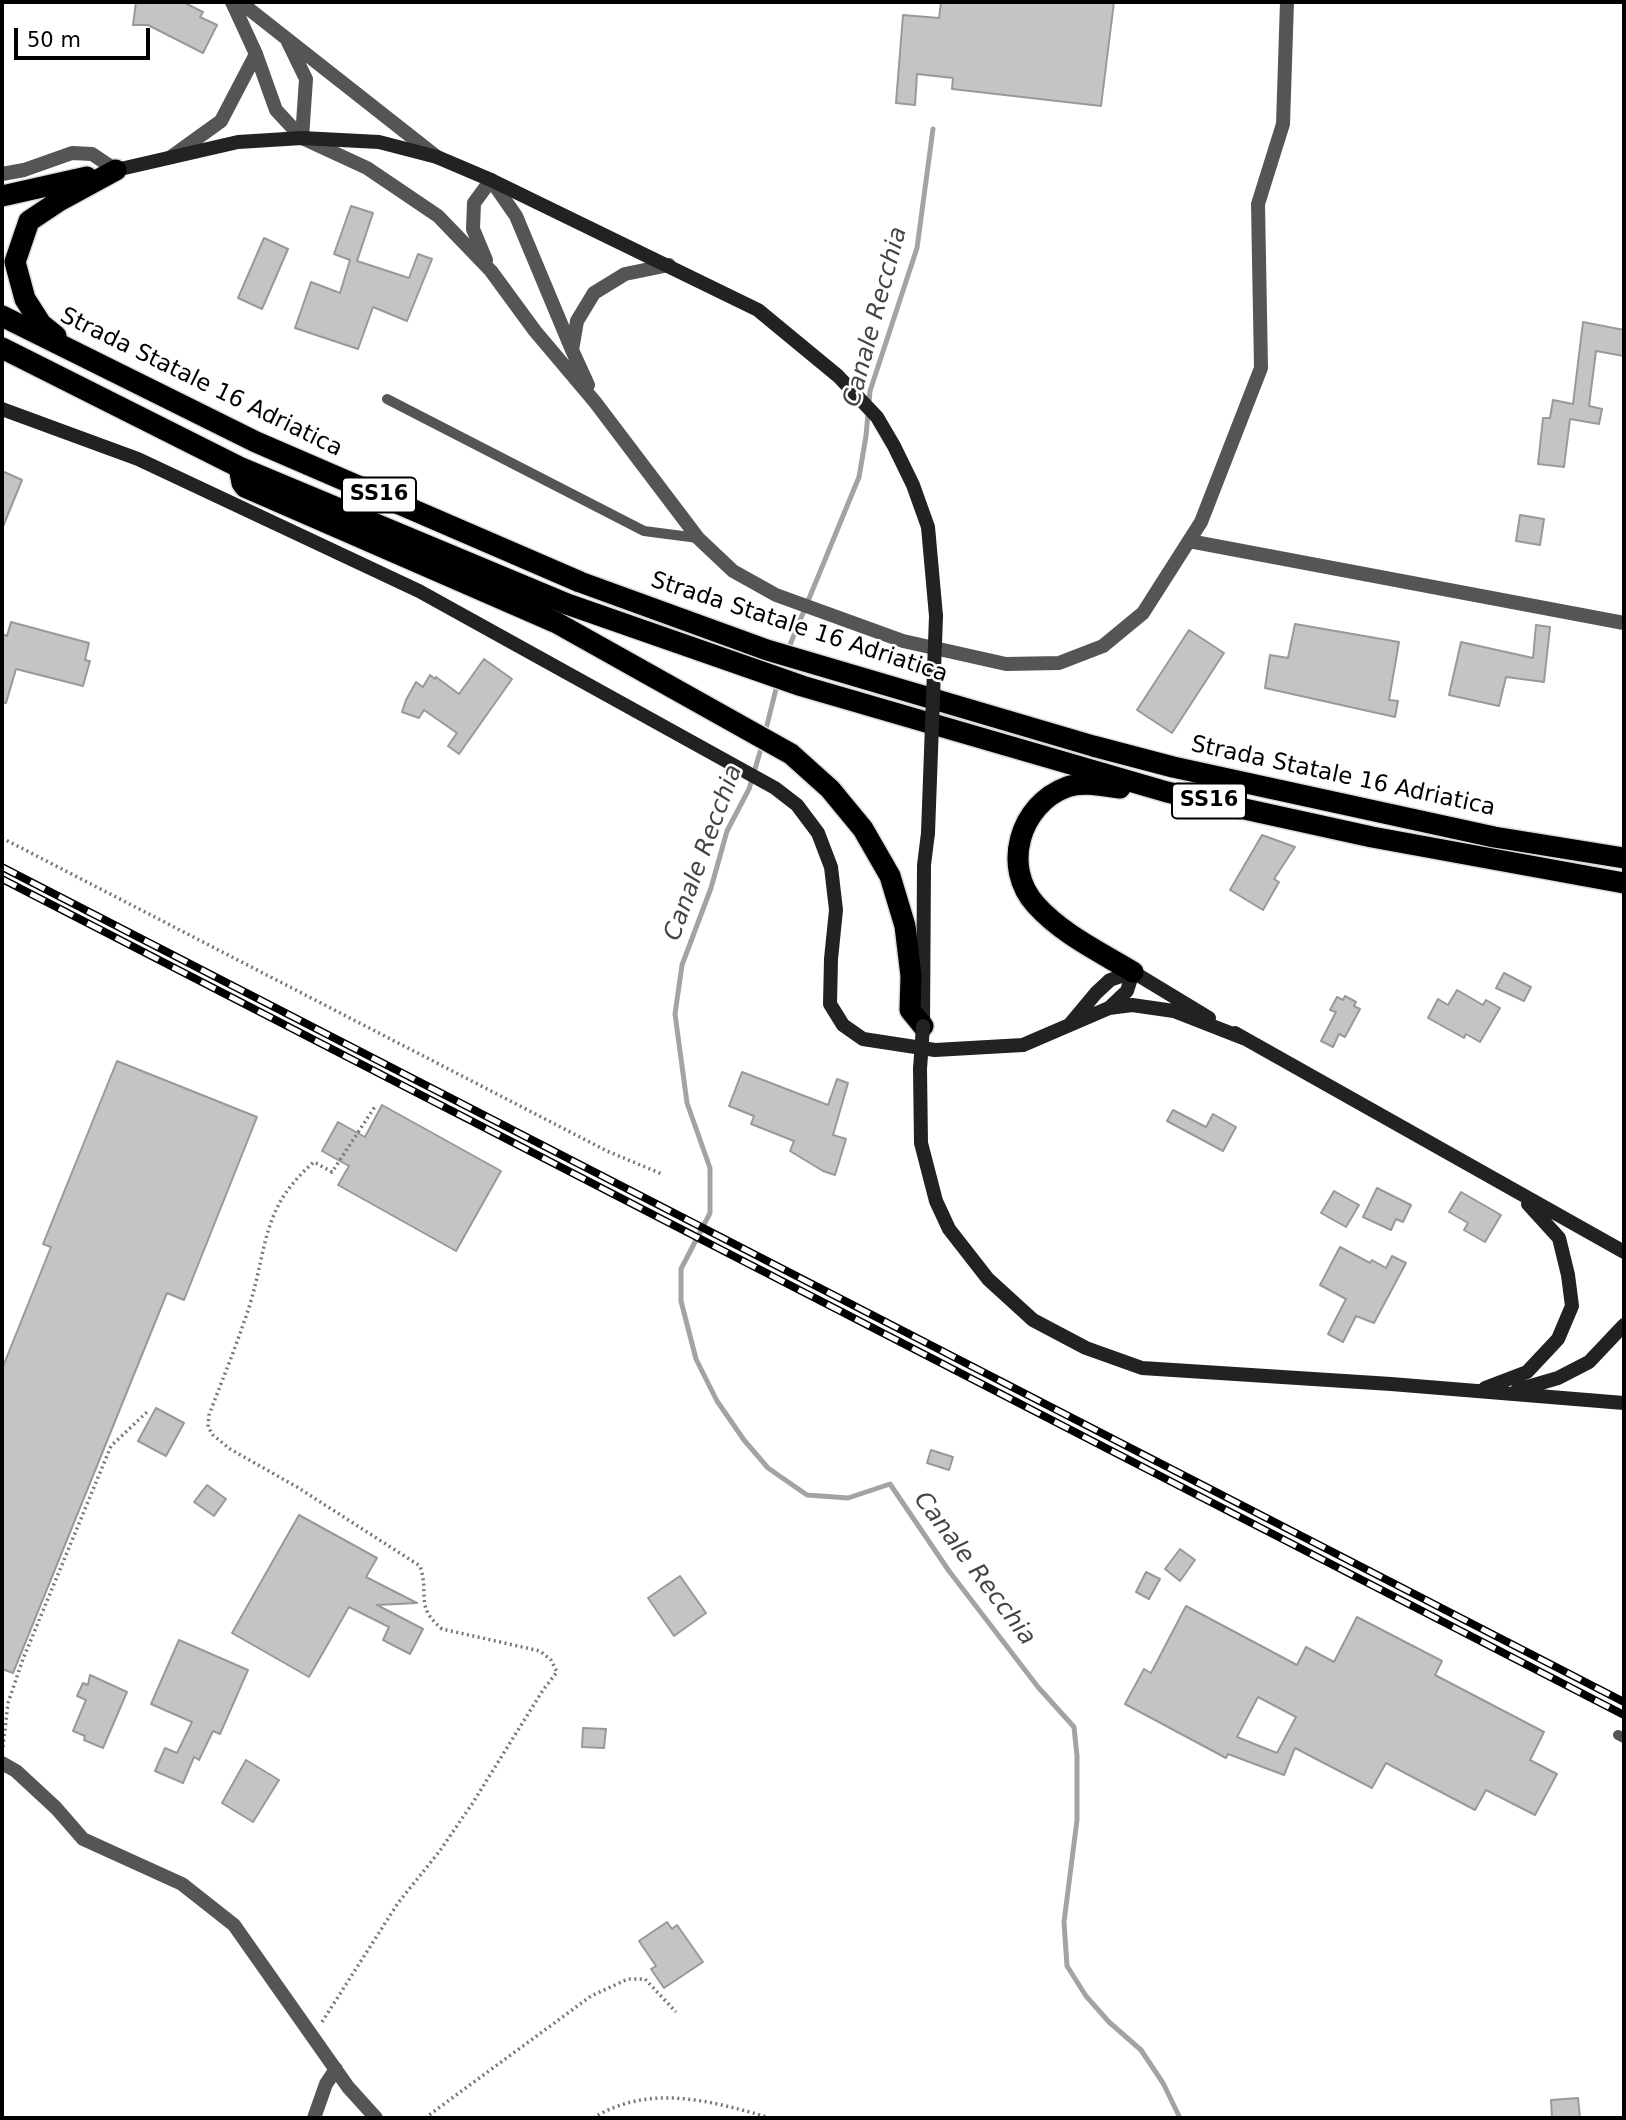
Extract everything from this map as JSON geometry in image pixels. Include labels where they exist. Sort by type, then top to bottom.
[{"type":"highway","points":[[2,196],[12,196],[116,170]]},
{"type":"highway","points":[[83,357],[41,324],[25,299],[15,262],[29,221],[116,170]]},
{"type":"highway","name":"Strada Statale 16 Adriatica","points":[[2,316],[83,357],[122,373],[256,442],[580,582],[767,650],[1173,767],[1494,837],[1624,858]]},
{"type":"highway","name":"SS16","points":[[2,348],[239,467],[567,604],[802,686],[1167,792],[1372,837],[1624,883]]},
{"type":"highway","points":[[239,467],[245,487],[557,623],[792,754],[830,789],[863,829],[890,876],[905,926],[911,976],[910,1010],[923,1026]]},
{"type":"highway","points":[[1133,972],[1070,934],[1035,904],[1018,873],[1021,831],[1040,802],[1068,786],[1094,785],[1167,792]]},
{"type":"main road","points":[[116,170],[238,142],[302,138],[379,142],[437,157],[491,180],[758,310],[838,376],[877,417],[913,485],[928,527],[936,616],[928,833],[924,865],[921,1143],[936,1201],[949,1229],[988,1279],[1033,1320],[1086,1348],[1142,1368],[1624,1403]]},
{"type":"main road","points":[[2,409],[138,459],[419,590],[775,788],[797,805],[818,833],[831,867],[836,910],[830,1004],[843,1025],[863,1039],[935,1050],[1023,1045],[1110,1008],[1132,1005],[1174,1011],[1243,1038]]},
{"type":"main road","points":[[1069,1024],[1110,981],[1133,972]]},
{"type":"main road","points":[[1110,1008],[1127,991],[1133,972]]},
{"type":"main road","points":[[1133,972],[1243,1038],[1624,1252]]},
{"type":"main road","points":[[1478,1391],[1527,1372],[1558,1339],[1572,1306],[1559,1238],[1536,1211],[1508,1187]]},
{"type":"main road","points":[[1509,1393],[1558,1378],[1590,1362],[1624,1325]]},
{"type":"street","points":[[232,2],[256,54],[276,110],[302,138],[367,168],[438,216],[491,271],[698,538],[733,570],[776,595],[837,619],[903,641],[1006,664],[1059,663],[1103,646],[1143,613],[1201,522],[1261,368],[1258,204],[1283,124],[1287,2]]},
{"type":"street","points":[[240,2],[437,157]]},
{"type":"street","points":[[287,39],[306,79],[302,138]]},
{"type":"street","points":[[169,159],[221,121],[256,54]]},
{"type":"street","points":[[2,174],[24,170],[72,153],[92,154],[116,170]]},
{"type":"street","points":[[491,271],[472,229],[474,202],[491,180],[516,216],[595,402]]},
{"type":"street","points":[[572,349],[577,321],[594,293],[625,274],[669,265]]},
{"type":"street","points":[[1189,541],[1624,623]]},
{"type":"street","points":[[2,1763],[16,1771],[56,1808],[83,1839],[182,1884],[234,1924],[348,2087],[376,2118]]},
{"type":"street","points":[[314,2118],[326,2084],[336,2069]]},
{"type":"lane","points":[[387,399],[644,531],[698,538]]},
{"type":"path","points":[[2,838],[607,1151],[662,1174]]},
{"type":"path","points":[[309,2031],[324,2020],[398,1903],[439,1853],[557,1672],[551,1660],[540,1651],[442,1629],[430,1618],[424,1606],[425,1581],[420,1566],[297,1487],[230,1449],[213,1435],[208,1427],[209,1415],[250,1303],[268,1224],[280,1200],[300,1174],[314,1162],[332,1172],[376,1105]]},
{"type":"path","points":[[2,1763],[8,1703],[33,1634],[111,1446],[147,1412]]},
{"type":"path","points":[[425,2118],[591,1996],[628,1979],[645,1979],[676,2012]]},
{"type":"path","points":[[593,2118],[608,2109],[645,2098],[703,2101],[771,2118]]},
{"type":"building","points":[[136,2],[183,2],[203,12],[200,17],[217,25],[203,53],[148,25],[133,25]]},
{"type":"building","points":[[941,2],[1114,2],[1101,106],[952,89],[953,78],[917,74],[915,105],[896,103],[903,15],[939,18]]},
{"type":"building","points":[[351,206],[373,213],[357,261],[409,278],[418,254],[432,259],[407,321],[373,307],[358,349],[295,328],[311,282],[340,293],[350,260],[334,254]]},
{"type":"building","points":[[264,238],[288,249],[262,309],[238,298]]},
{"type":"building","points":[[1583,322],[1624,330],[1624,356],[1596,351],[1589,406],[1602,409],[1599,424],[1570,419],[1564,467],[1538,464],[1543,418],[1550,418],[1553,400],[1573,404]]},
{"type":"building","points":[[2,471],[22,480],[2,529]]},
{"type":"building","points":[[1520,515],[1544,519],[1540,545],[1516,541]]},
{"type":"building","points":[[11,622],[89,643],[85,660],[90,661],[83,686],[16,669],[6,703],[2,702],[2,634],[7,636]]},
{"type":"building","points":[[1295,624],[1399,642],[1389,700],[1398,701],[1395,717],[1265,688],[1270,655],[1288,658]]},
{"type":"building","points":[[1536,625],[1550,627],[1544,682],[1506,677],[1499,706],[1449,695],[1461,642],[1533,658]]},
{"type":"building","points":[[1189,630],[1224,653],[1172,733],[1137,710]]},
{"type":"building","points":[[484,659],[512,679],[459,754],[448,746],[457,733],[424,710],[419,718],[402,712],[416,682],[423,687],[430,675],[459,694]]},
{"type":"building","points":[[1262,835],[1295,847],[1274,879],[1279,882],[1263,910],[1230,890]]},
{"type":"building","points":[[1504,973],[1531,987],[1524,1001],[1496,988]]},
{"type":"building","points":[[1457,990],[1483,1005],[1486,1000],[1500,1008],[1480,1042],[1466,1034],[1464,1038],[1428,1018],[1438,999],[1448,1005]]},
{"type":"building","points":[[1345,996],[1356,1002],[1354,1006],[1360,1009],[1345,1037],[1339,1034],[1333,1047],[1321,1041],[1336,1012],[1330,1010],[1337,997],[1343,1000]]},
{"type":"building","points":[[117,1061],[257,1117],[184,1300],[167,1293],[13,1673],[2,1669],[2,1369],[51,1247],[43,1244]]},
{"type":"building","points":[[742,1072],[828,1105],[837,1079],[848,1083],[833,1135],[846,1139],[835,1175],[823,1171],[790,1151],[794,1141],[751,1124],[754,1116],[729,1106]]},
{"type":"building","points":[[382,1105],[501,1171],[456,1251],[338,1185],[349,1166],[322,1151],[338,1122],[365,1137]]},
{"type":"building","points":[[1173,1110],[1206,1127],[1213,1114],[1236,1127],[1223,1151],[1167,1121]]},
{"type":"building","points":[[1377,1188],[1411,1205],[1403,1222],[1396,1219],[1391,1230],[1363,1217]]},
{"type":"building","points":[[1334,1191],[1359,1205],[1346,1227],[1321,1213]]},
{"type":"building","points":[[1461,1192],[1501,1215],[1485,1242],[1464,1230],[1468,1223],[1449,1212]]},
{"type":"building","points":[[1340,1247],[1386,1268],[1392,1256],[1406,1263],[1374,1323],[1356,1316],[1343,1342],[1328,1334],[1346,1299],[1320,1285]]},
{"type":"building","points":[[156,1408],[184,1423],[166,1456],[138,1441]]},
{"type":"building","points":[[931,1450],[953,1457],[949,1470],[927,1463]]},
{"type":"building","points":[[207,1485],[226,1499],[214,1516],[194,1502]]},
{"type":"building","points":[[299,1515],[377,1558],[366,1577],[417,1603],[377,1605],[423,1629],[410,1654],[383,1640],[389,1627],[349,1607],[309,1677],[232,1633]]},
{"type":"building","points":[[1180,1549],[1195,1560],[1180,1581],[1165,1569]]},
{"type":"building","points":[[1146,1572],[1160,1579],[1149,1599],[1136,1592]]},
{"type":"building","points":[[680,1576],[706,1613],[674,1636],[648,1598]]},
{"type":"building","points":[[1186,1606],[1297,1665],[1306,1647],[1334,1662],[1357,1617],[1442,1661],[1435,1675],[1544,1732],[1530,1760],[1557,1774],[1535,1815],[1486,1790],[1475,1810],[1386,1763],[1372,1788],[1295,1748],[1284,1775],[1228,1754],[1226,1758],[1125,1704],[1144,1669],[1151,1673]],"holes":[[[1258,1697],[1296,1717],[1277,1753],[1237,1737]]]},
{"type":"building","points":[[179,1640],[248,1670],[220,1734],[213,1731],[199,1760],[194,1757],[183,1783],[155,1771],[165,1748],[177,1753],[192,1722],[151,1704]]},
{"type":"building","points":[[90,1675],[127,1692],[103,1748],[84,1740],[85,1736],[73,1731],[86,1700],[77,1696],[83,1683],[88,1685]]},
{"type":"building","points":[[583,1728],[606,1729],[604,1748],[582,1747]]},
{"type":"building","points":[[246,1760],[279,1780],[253,1822],[222,1803]]},
{"type":"building","points":[[667,1922],[672,1929],[677,1925],[703,1962],[664,1988],[651,1969],[656,1966],[639,1941]]},
{"type":"building","points":[[1578,2098],[1580,2118],[1552,2118],[1551,2100]]},
{"type":"waterway","name":"Canale Recchia","points":[[787,652],[859,477],[870,391],[917,248],[933,129]]},
{"type":"waterway","name":"Canale Recchia","points":[[765,733],[778,681]]},
{"type":"waterway","name":"Canale Recchia","points":[[763,742],[749,789],[727,831],[711,888],[682,965],[675,1014],[687,1103],[710,1168],[710,1213],[681,1269],[681,1301],[696,1359],[717,1401],[744,1440],[768,1468],[807,1495],[848,1498],[890,1484],[949,1571],[1038,1687],[1074,1727],[1077,1820],[1064,1922],[1067,1966],[1086,1996],[1109,2022],[1141,2050],[1163,2083],[1180,2118]]},
{"type":"railway","points":[[2,867],[1624,1702]]},
{"type":"railway","points":[[2,879],[1624,1715]]}]
